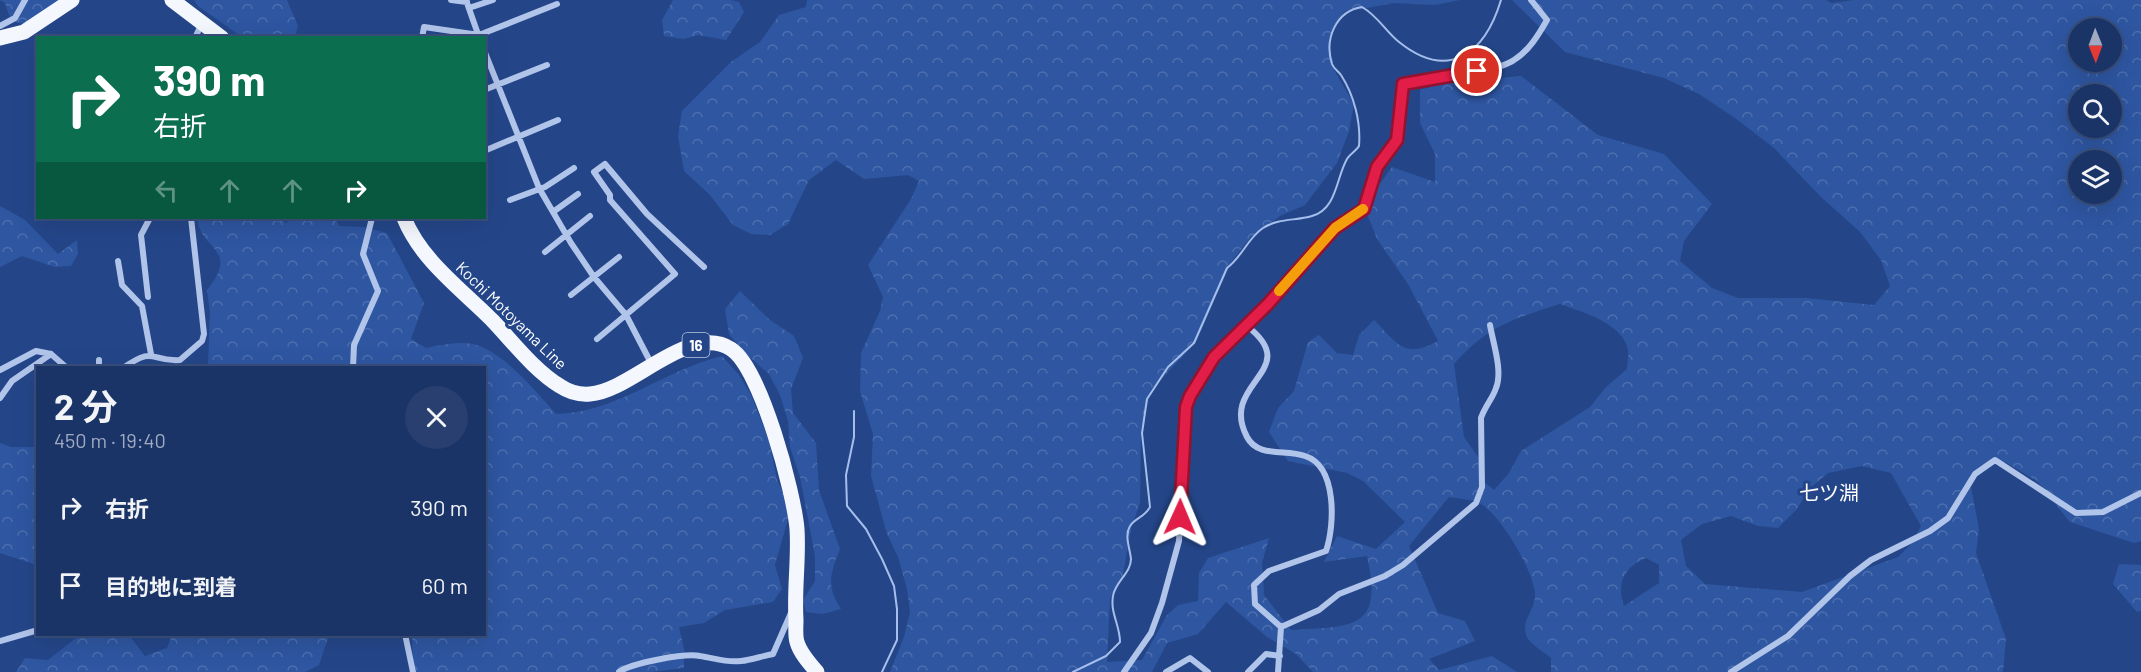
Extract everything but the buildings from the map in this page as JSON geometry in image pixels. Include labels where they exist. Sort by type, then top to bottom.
[{"type":"main road","points":[[0,38],[24,32],[72,0]]},
{"type":"main road","points":[[172,0],[219,36]]},
{"type":"main road","name":"Kochi Motoyama Line","points":[[404,219],[412,234],[432,261],[544,374],[558,385],[578,394],[601,392],[681,350],[707,343],[720,344],[731,349],[749,368],[761,396],[795,514],[797,642],[818,672]]},
{"type":"street","points":[[0,26],[15,18],[24,0]]},
{"type":"street","points":[[451,0],[467,4],[493,0]]},
{"type":"street","points":[[1124,672],[1150,633],[1162,603],[1179,541],[1186,407],[1199,378],[1214,357],[1247,326],[1335,228],[1364,209],[1377,167],[1397,140],[1403,84],[1490,69],[1514,61],[1538,36],[1547,20],[1531,0]]},
{"type":"street","points":[[467,4],[479,36]]},
{"type":"street","points":[[422,36],[424,27],[479,36],[557,4]]},
{"type":"street","points":[[196,36],[203,23]]},
{"type":"street","points":[[487,64],[539,188],[566,236],[594,277],[626,315],[652,365]]},
{"type":"street","points":[[486,89],[547,65]]},
{"type":"street","points":[[486,150],[558,120]]},
{"type":"street","points":[[597,339],[675,274],[610,200],[594,172],[605,164],[647,214],[704,267]]},
{"type":"street","points":[[510,200],[539,188],[574,168]]},
{"type":"street","points":[[553,212],[578,194]]},
{"type":"street","points":[[545,252],[590,216]]},
{"type":"street","points":[[148,297],[141,235],[149,219]]},
{"type":"street","points":[[126,366],[138,358],[151,354],[180,360],[202,341],[204,334],[191,219]]},
{"type":"street","points":[[353,366],[354,345],[378,291],[363,254],[372,219]]},
{"type":"street","points":[[571,296],[619,257]]},
{"type":"street","points":[[118,261],[122,285],[142,306],[151,354]]},
{"type":"street","points":[[1247,326],[1263,338],[1268,347],[1268,361],[1242,403],[1241,422],[1247,437],[1259,450],[1308,457],[1321,467],[1332,497],[1333,528],[1326,550],[1269,571],[1254,585],[1256,604],[1281,627],[1278,672]]},
{"type":"street","points":[[1281,627],[1319,610],[1339,594],[1385,576],[1403,565],[1476,503],[1482,487],[1481,418],[1483,407],[1496,389],[1498,376],[1491,326]]},
{"type":"street","points":[[0,370],[36,351],[51,354],[65,366]]},
{"type":"street","points":[[0,398],[12,381],[51,354]]},
{"type":"street","points":[[1731,672],[1788,636],[1850,576],[1870,560],[1930,531],[1948,518],[1975,474],[1995,460],[2076,513],[2103,513],[2141,493]]},
{"type":"street","points":[[619,672],[636,663],[681,656],[740,662],[773,654],[795,604]]},
{"type":"street","points":[[0,641],[36,631]]},
{"type":"street","points":[[405,636],[413,672]]},
{"type":"street","points":[[1248,672],[1266,654],[1280,656]]},
{"type":"street","points":[[1166,672],[1190,658],[1208,672]]},
{"type":"green space","points":[[0,0],[59,0],[28,25],[11,21],[5,3]]},
{"type":"green space","points":[[194,0],[287,0],[298,26],[295,36],[241,36],[198,6]]},
{"type":"green space","points":[[673,0],[730,0],[739,2],[744,12],[726,40],[698,35],[684,39],[664,36],[662,20]]},
{"type":"green space","points":[[807,0],[1460,0],[1435,5],[1394,3],[1344,12],[1329,38],[1334,70],[1354,104],[1349,131],[1337,163],[1305,205],[1280,216],[1250,238],[1231,262],[1196,342],[1151,390],[1141,429],[1140,503],[1131,529],[1123,575],[1110,599],[1107,662],[1142,660],[1167,615],[1178,605],[1198,601],[1199,573],[1208,558],[1269,538],[1262,563],[1264,595],[1291,630],[1346,625],[1358,620],[1367,611],[1371,599],[1371,581],[1367,556],[1324,562],[1337,536],[1376,549],[1405,522],[1363,481],[1347,473],[1288,461],[1269,432],[1278,408],[1294,391],[1308,342],[1319,335],[1337,353],[1353,355],[1359,335],[1374,320],[1395,342],[1409,349],[1417,349],[1438,341],[1408,284],[1377,239],[1364,206],[1392,167],[1435,182],[1435,154],[1420,123],[1420,90],[1444,83],[1521,76],[1598,135],[1664,154],[1712,204],[1684,241],[1680,261],[1712,288],[1738,298],[1806,298],[1874,305],[1890,286],[1881,260],[1860,232],[1821,197],[1774,148],[1735,118],[1699,94],[1664,78],[1565,52],[1512,0],[1826,0],[1832,3],[1854,0],[2141,0],[2141,541],[2134,543],[2070,522],[2037,481],[2005,462],[1979,468],[1971,487],[1979,529],[1976,553],[2006,639],[2003,672],[1551,672],[1551,658],[1531,643],[1525,631],[1526,621],[1535,597],[1530,575],[1517,548],[1500,523],[1484,506],[1472,501],[1449,497],[1409,546],[1438,613],[1465,621],[1475,641],[1429,659],[1439,670],[1492,656],[1517,672],[1313,672],[1296,654],[1267,637],[1226,602],[1198,634],[1167,643],[1152,672],[890,672],[904,637],[910,612],[907,589],[898,557],[887,534],[871,476],[873,434],[860,391],[861,353],[880,311],[883,297],[868,265],[911,199],[919,181],[908,175],[864,179],[836,160],[809,180],[788,224],[770,235],[751,234],[733,225],[710,195],[684,171],[678,136],[682,111],[731,62],[760,42],[779,15],[806,7]],"holes":[[[1560,304],[1590,315],[1618,333],[1625,341],[1628,352],[1627,369],[1606,387],[1590,407],[1521,451],[1509,473],[1494,490],[1479,478],[1481,461],[1464,437],[1454,364],[1478,341],[1502,325]],[[1862,466],[1891,473],[1921,526],[1912,543],[1898,557],[1802,592],[1705,584],[1686,566],[1681,540],[1702,524],[1731,516],[1758,526],[1778,528],[1797,509],[1809,489],[1828,473]],[[1646,558],[1659,565],[1659,583],[1624,606],[1622,583],[1627,571]]]},
{"type":"green space","points":[[0,206],[25,220],[58,254],[77,240],[78,254],[71,266],[55,267],[22,256],[0,267]]},
{"type":"green space","points":[[198,219],[280,219],[286,223],[292,219],[336,219],[339,226],[363,227],[387,233],[424,303],[411,339],[426,348],[461,343],[484,348],[518,373],[556,414],[578,412],[620,399],[701,362],[722,356],[739,375],[751,395],[769,440],[777,480],[788,502],[790,512],[775,565],[782,589],[773,602],[725,610],[704,623],[679,627],[684,649],[684,668],[651,672],[413,672],[412,636],[486,636],[486,366],[208,366],[210,313],[207,290],[217,276],[220,265],[219,256],[200,228]]},
{"type":"green space","points":[[740,291],[770,320],[794,336],[803,358],[791,389],[793,413],[816,443],[819,490],[840,549],[832,573],[831,586],[841,609],[822,614],[806,612],[803,600],[815,581],[815,556],[800,477],[790,447],[788,421],[780,395],[769,374],[745,353],[729,334],[725,309]]},
{"type":"green space","points":[[0,443],[11,447],[36,447],[36,565],[0,553]]},
{"type":"green space","points":[[2119,564],[2141,565],[2141,611],[2137,612],[2113,584]]},
{"type":"green space","points":[[78,636],[130,636],[145,656],[167,648],[172,636],[329,636],[319,665],[305,672],[16,672],[25,658],[48,660]]},
{"type":"waterway","points":[[1073,672],[1106,656],[1120,642],[1112,602],[1114,591],[1130,564],[1128,530],[1132,523],[1150,507],[1142,433],[1147,399],[1168,367],[1194,343],[1227,268],[1263,228],[1281,221],[1312,216],[1326,207],[1335,192],[1347,159],[1359,146],[1358,118],[1353,100],[1346,83],[1333,66],[1330,55],[1331,36],[1339,20],[1345,14],[1362,7],[1399,42],[1417,54],[1434,60],[1449,60],[1463,56],[1475,47],[1494,19],[1501,0]]},
{"type":"waterway","points":[[854,411],[854,437],[846,475],[847,506],[866,529],[882,559],[894,586],[897,609],[897,640],[882,672]]},
{"type":"slow traffic","points":[[1279,291],[1307,256],[1335,228],[1363,209]]},
{"type":"district","name":"七ツ淵","points":[[1829,492]]},
{"type":"route","points":[[1180,517],[1186,407],[1199,378],[1214,357],[1268,304],[1307,256],[1335,228],[1364,209],[1371,180],[1377,167],[1397,140],[1403,84],[1477,71]]}]
